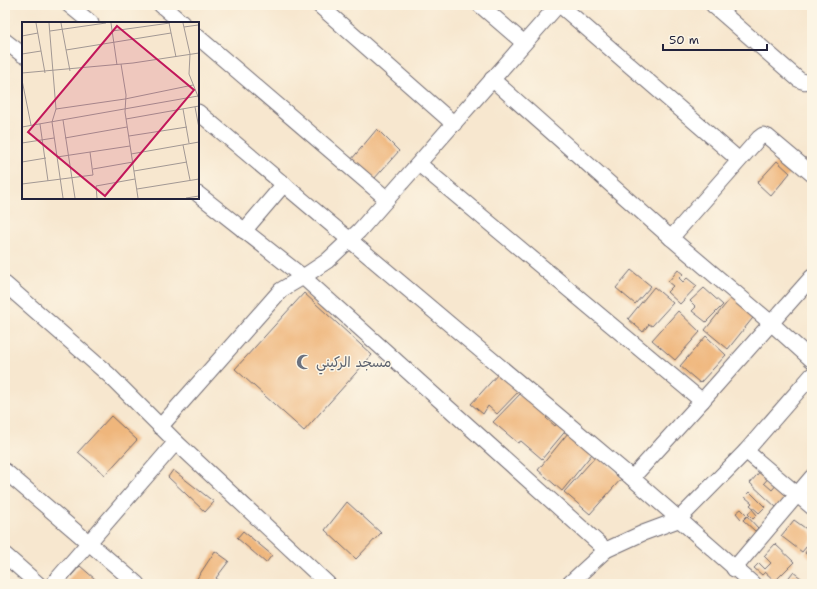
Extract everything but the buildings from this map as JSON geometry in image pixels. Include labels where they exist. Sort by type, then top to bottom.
[{"type":"street","points":[[70,5],[90,22]]},
{"type":"street","points":[[161,5],[181,22]]},
{"type":"street","points":[[319,5],[454,124]]},
{"type":"street","points":[[480,5],[524,43]]},
{"type":"street","points":[[160,427],[281,290],[327,262],[350,240],[559,5],[739,160]]},
{"type":"street","points":[[713,5],[798,79],[803,82],[812,80]]},
{"type":"street","points":[[199,40],[387,199]]},
{"type":"street","points":[[5,41],[22,54]]},
{"type":"street","points":[[492,79],[671,238],[812,360]]},
{"type":"street","points":[[199,113],[632,478],[678,520],[753,584]]},
{"type":"street","points":[[671,238],[758,138],[763,135],[768,137],[812,174]]},
{"type":"street","points":[[419,164],[702,402]]},
{"type":"street","points":[[244,231],[284,184]]},
{"type":"street","points":[[199,195],[303,278],[606,550]]},
{"type":"street","points":[[632,478],[702,402],[812,277]]},
{"type":"street","points":[[5,284],[109,375],[160,427],[328,584]]},
{"type":"street","points":[[569,584],[606,550],[643,533],[678,520],[746,451],[812,375]]},
{"type":"street","points":[[53,584],[176,442]]},
{"type":"street","points":[[746,451],[812,507]]},
{"type":"street","points":[[5,471],[137,584]]},
{"type":"street","points":[[734,569],[812,477]]},
{"type":"street","points":[[5,555],[38,584]]},
{"type":"place","name":"مسجد الركيني","points":[[304,362]]}]
